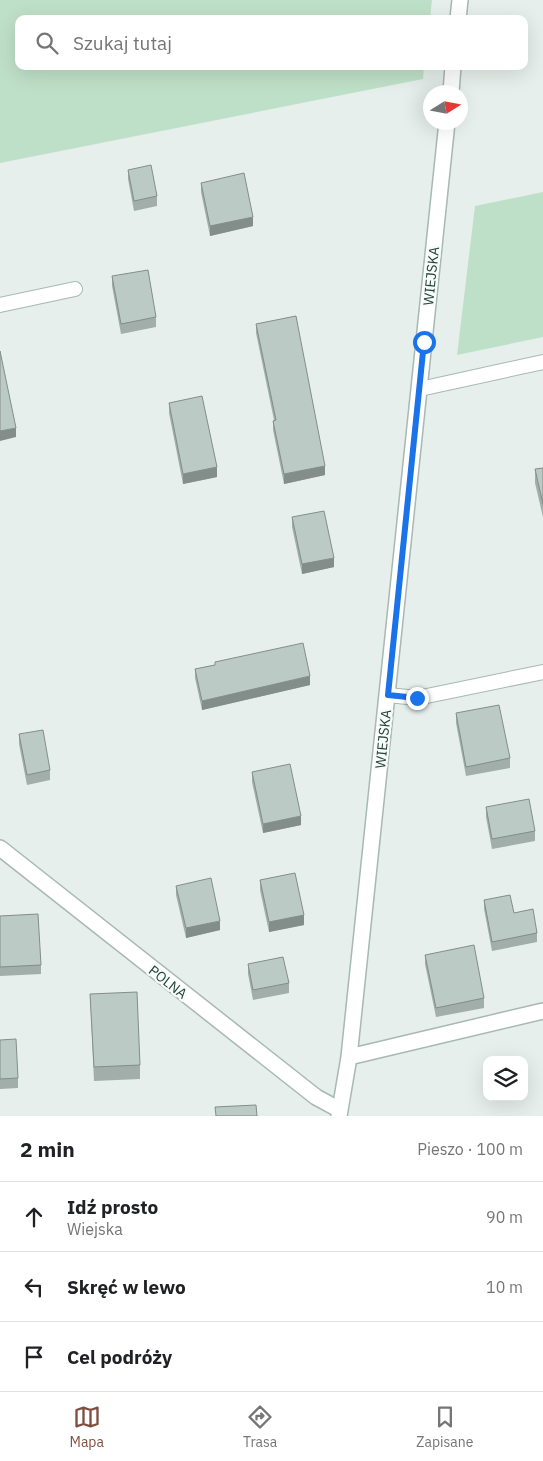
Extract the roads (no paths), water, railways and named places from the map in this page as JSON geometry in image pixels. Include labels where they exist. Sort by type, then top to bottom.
[{"type":"street","points":[[458,15],[460,0]]},
{"type":"street","points":[[452,85],[453,70]]},
{"type":"street","name":"WIEJSKA","points":[[339,1113],[350,1057],[447,130]]},
{"type":"street","name":"POLNA","points":[[0,848],[316,1097],[339,1113]]},
{"type":"street","points":[[350,1057],[543,1011]]},
{"type":"lane","points":[[0,305],[76,289]]},
{"type":"lane","points":[[420,390],[543,362]]},
{"type":"lane","points":[[388,695],[417,698],[543,672]]}]
